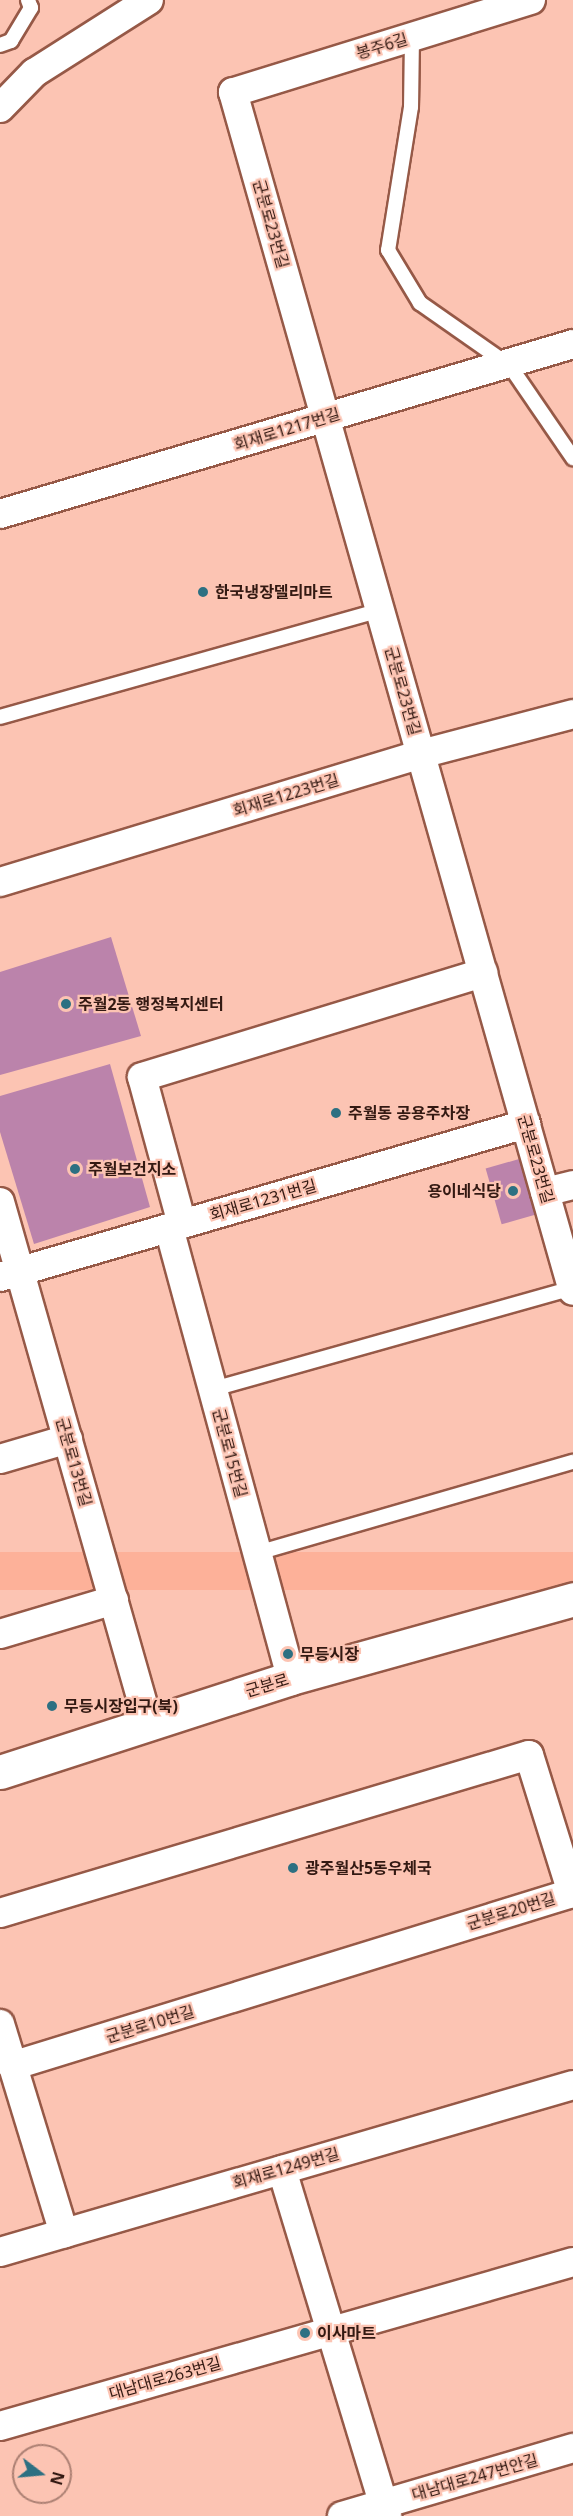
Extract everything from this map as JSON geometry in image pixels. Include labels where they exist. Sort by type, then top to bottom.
[{"type":"street","points":[[0,108],[33,73],[149,0]]},
{"type":"street","name":"봉주6길","points":[[233,92],[412,37],[454,11],[531,0]]},
{"type":"street","name":"군분로23번길","points":[[233,92],[573,1290]]},
{"type":"street","name":"회재로1217번길","points":[[0,514],[573,344]]},
{"type":"street","name":"회재로1223번길","points":[[0,882],[421,754],[573,714]]},
{"type":"street","name":"군분로15번길","points":[[291,1678],[213,1389],[142,1077],[483,973]]},
{"type":"street","name":"회재로1231번길","points":[[10,1275],[526,1124]]},
{"type":"street","points":[[545,1192],[573,1185]]},
{"type":"street","name":"군분로13번길","points":[[0,1202],[10,1275],[68,1439],[148,1722]]},
{"type":"street","points":[[0,1459],[68,1439]]},
{"type":"street","name":"군분로","points":[[0,1772],[148,1722],[291,1678],[573,1599]]},
{"type":"street","points":[[0,1634],[114,1600]]},
{"type":"street","name":"군분로20번길","points":[[0,1913],[529,1755],[572,1893],[287,1981]]},
{"type":"street","name":"군분로10번길","points":[[12,2066],[287,1981]]},
{"type":"street","points":[[0,2024],[64,2233]]},
{"type":"street","name":"회재로1249번길","points":[[0,2252],[573,2085]]},
{"type":"street","points":[[282,2170],[386,2510]]},
{"type":"street","name":"대남대로263번길","points":[[0,2426],[573,2262]]},
{"type":"street","name":"대남대로247번안길","points":[[342,2516],[386,2510],[573,2448]]},
{"type":"lane","points":[[0,45],[11,41],[16,33],[31,8],[28,0]]},
{"type":"lane","points":[[412,37],[411,106],[387,250],[420,303],[507,363],[573,458]]},
{"type":"lane","points":[[0,717],[380,610]]},
{"type":"lane","points":[[213,1389],[573,1290]]},
{"type":"lane","points":[[257,1553],[573,1462]]},
{"type":"shaded area","points":[[0,1552],[573,1552],[573,1590],[0,1590]]},
{"type":"building","name":"주월2동 행정복지센터","points":[[111,937],[141,1036],[0,1075],[0,972]]},
{"type":"building","name":"주월보건지소","points":[[110,1064],[150,1207],[34,1244],[0,1132],[0,1096]]},
{"type":"building","name":"용이네식당","points":[[526,1157],[542,1213],[502,1224],[486,1169]]},
{"type":"place","name":"한국냉장델리마트","points":[[203,592]]},
{"type":"place","name":"주월2동 행정복지센터","points":[[66,1004]]},
{"type":"place","name":"주월동 공용주차장","points":[[336,1113]]},
{"type":"place","name":"주월보건지소","points":[[75,1169]]},
{"type":"place","name":"용이네식당","points":[[513,1191]]},
{"type":"place","name":"무등시장","points":[[288,1654]]},
{"type":"place","name":"무등시장입구(북)","points":[[52,1706]]},
{"type":"place","name":"광주월산5동우체국","points":[[293,1868]]},
{"type":"place","name":"이사마트","points":[[305,2333]]}]
